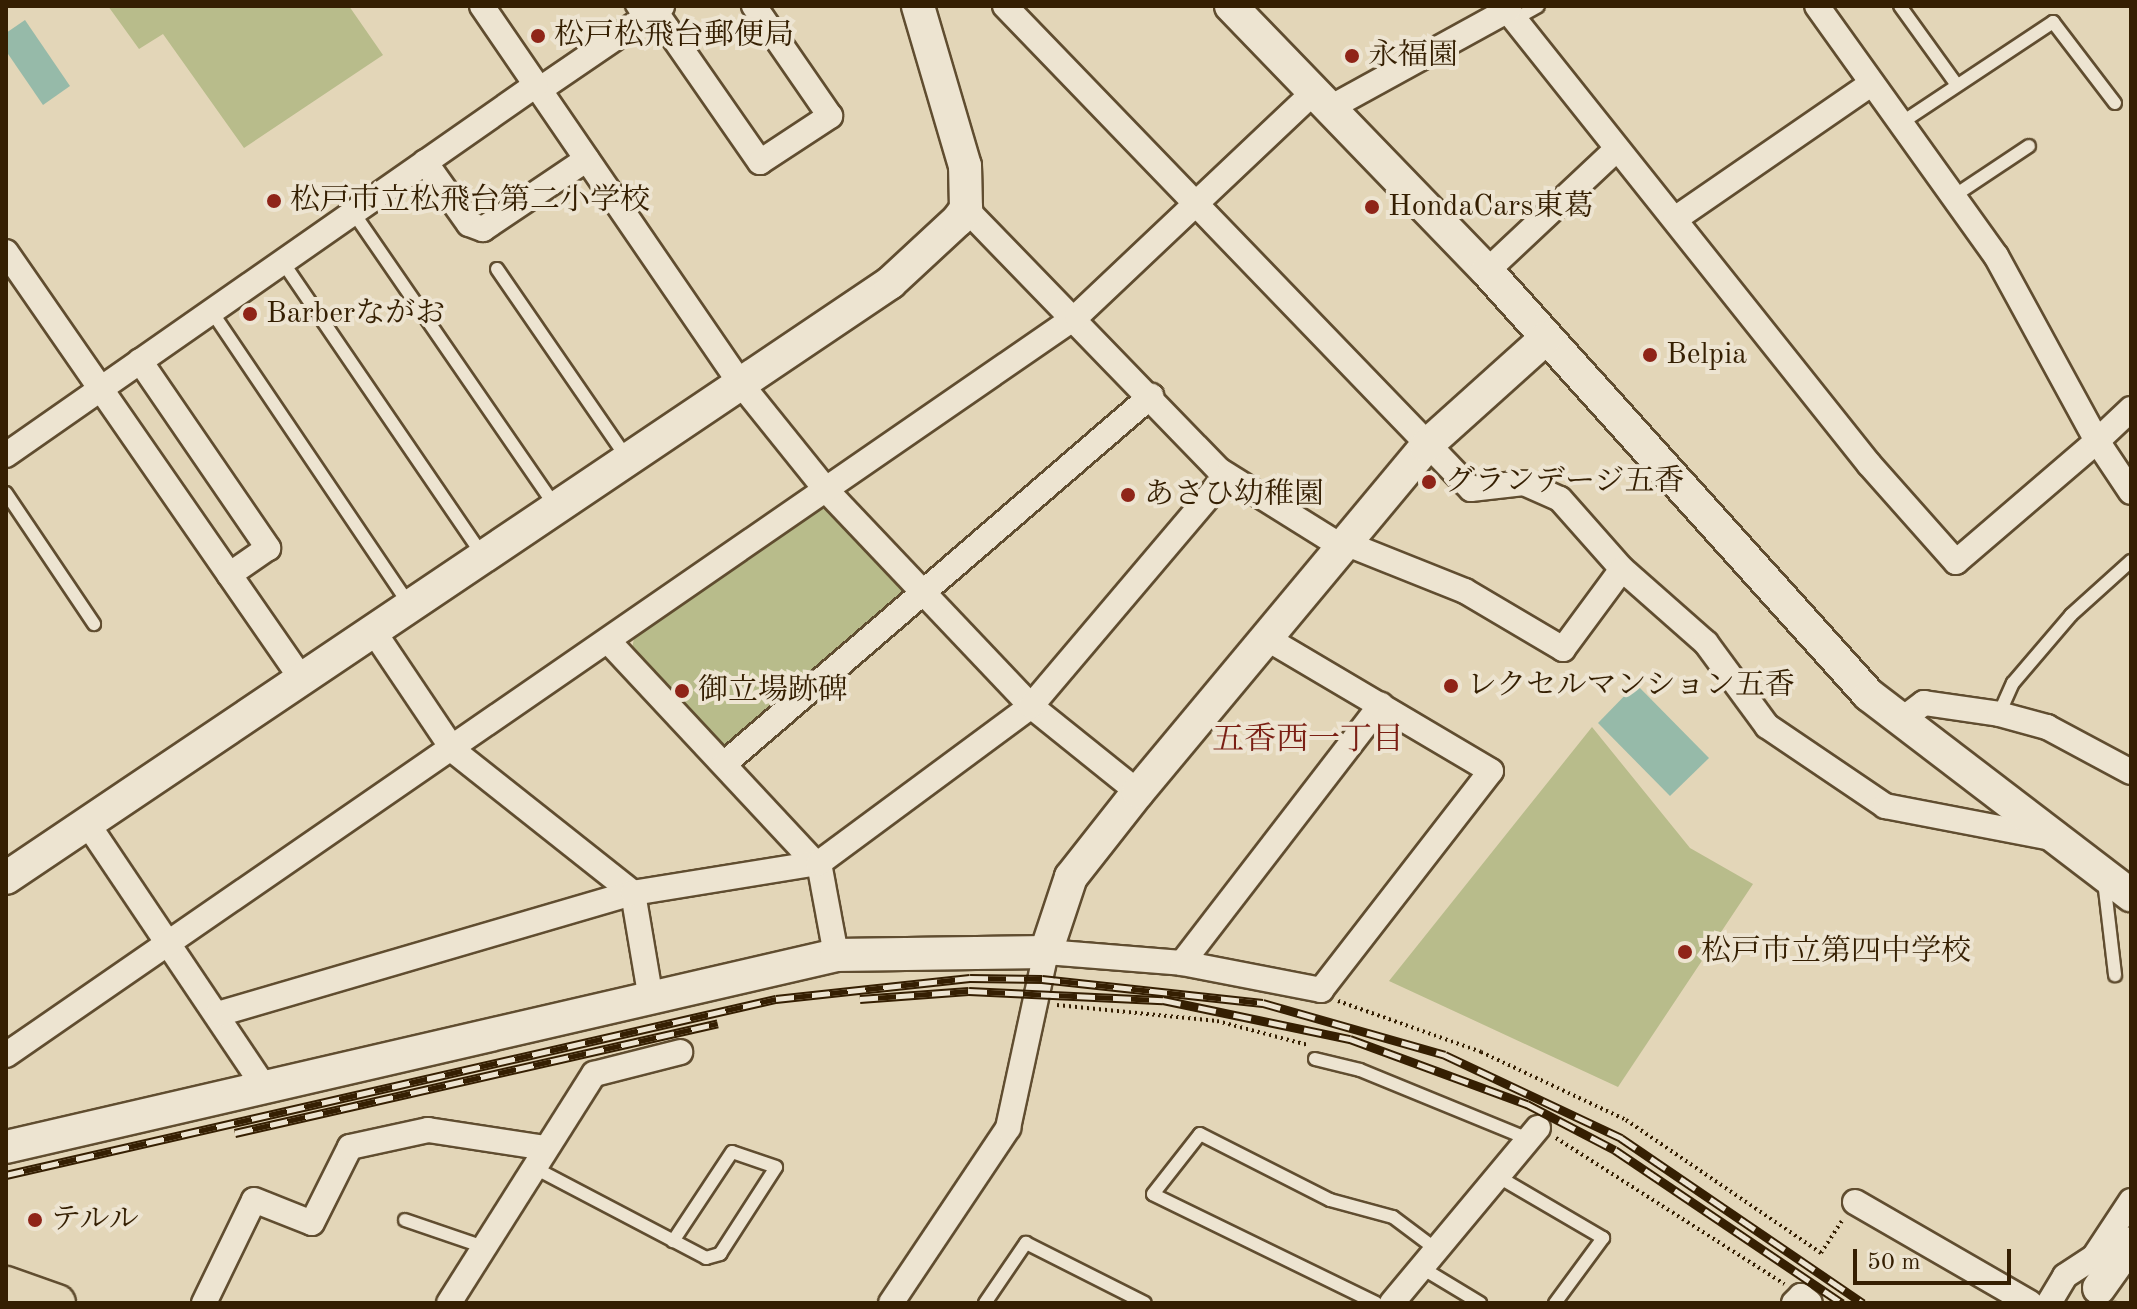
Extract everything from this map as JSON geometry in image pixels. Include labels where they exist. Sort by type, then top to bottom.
[{"type":"main road","points":[[6,1285],[57,1303]]},
{"type":"street","points":[[482,6],[741,384],[827,491],[1031,706],[1138,792]]},
{"type":"street","points":[[6,455],[647,11],[760,162],[830,116],[754,6]]},
{"type":"street","points":[[918,6],[965,166],[966,209],[1077,316],[1226,476],[1343,545],[1465,591],[1563,649],[1622,569]]},
{"type":"street","points":[[1005,6],[1426,446],[1471,489],[1524,483],[1552,494],[1622,569],[1706,643],[1767,726],[1870,800],[1973,827],[2046,837]]},
{"type":"street","points":[[1231,6],[1487,271],[1828,654],[1900,721],[2046,837],[2131,895]]},
{"type":"street","points":[[1817,6],[1872,83],[1904,121],[1996,256],[2097,441],[2131,492]]},
{"type":"street","points":[[6,1055],[454,751],[1077,316],[1196,206],[1322,100],[1509,12],[1616,150],[1949,559],[1956,562],[2131,409]]},
{"type":"street","points":[[1675,219],[1872,83]]},
{"type":"street","points":[[1487,271],[1616,150]]},
{"type":"street","points":[[425,162],[469,224],[483,229],[587,159]]},
{"type":"street","points":[[6,878],[303,681],[890,283],[966,209]]},
{"type":"street","points":[[6,252],[303,681]]},
{"type":"street","points":[[891,1303],[1008,1128],[1046,952],[1071,877],[1426,446],[1546,338]]},
{"type":"street","points":[[140,361],[268,548],[229,575]]},
{"type":"street","points":[[724,764],[1151,396]]},
{"type":"street","points":[[218,1014],[633,893],[818,863],[1031,706],[1226,476]]},
{"type":"street","points":[[374,632],[454,751],[633,893],[650,994]]},
{"type":"street","points":[[6,1147],[650,994],[836,955],[1046,952],[1182,963],[1321,990],[1491,771],[1266,638]]},
{"type":"street","points":[[610,643],[818,863],[836,955]]},
{"type":"street","points":[[1900,721],[1924,703],[1999,714],[2047,727],[2131,772]]},
{"type":"street","points":[[1182,963],[1381,705]]},
{"type":"street","points":[[87,823],[264,1086]]},
{"type":"street","points":[[449,1303],[481,1246],[594,1074],[680,1052]]},
{"type":"street","points":[[204,1303],[254,1200],[312,1223],[350,1147],[428,1130],[538,1157]]},
{"type":"street","points":[[1392,1303],[1533,1134]]},
{"type":"street","points":[[2049,1303],[2065,1276],[2094,1257],[2131,1201]]},
{"type":"street","points":[[1855,1202],[2030,1303]]},
{"type":"street","points":[[2131,1243],[2105,1293],[2131,1268]]},
{"type":"street","points":[[1794,1303],[1801,1296],[1810,1303]]},
{"type":"lane","points":[[1509,12],[1538,6]]},
{"type":"lane","points":[[1900,6],[1957,85]]},
{"type":"lane","points":[[1904,121],[2053,22],[2115,103]]},
{"type":"lane","points":[[1954,196],[2029,146]]},
{"type":"lane","points":[[353,212],[556,508]]},
{"type":"lane","points":[[282,261],[484,556]]},
{"type":"lane","points":[[497,269],[628,460]]},
{"type":"lane","points":[[212,312],[411,607]]},
{"type":"lane","points":[[6,493],[94,624]]},
{"type":"lane","points":[[1999,714],[2013,683],[2071,615],[2131,561]]},
{"type":"lane","points":[[2103,878],[2115,975]]},
{"type":"lane","points":[[1315,1059],[1360,1070],[1533,1134]]},
{"type":"lane","points":[[1376,1303],[1153,1194],[1200,1134],[1330,1200],[1393,1217],[1429,1259],[1480,1303]]},
{"type":"lane","points":[[538,1157],[673,1241],[706,1258],[720,1254],[776,1167],[732,1152],[673,1241]]},
{"type":"lane","points":[[1497,1176],[1603,1238],[1555,1303]]},
{"type":"lane","points":[[405,1220],[481,1246]]},
{"type":"lane","points":[[985,1303],[1026,1243],[1145,1303]]},
{"type":"path","points":[[1321,990],[1481,1052],[1626,1120],[1821,1253],[1855,1202]]},
{"type":"shaded area","points":[[108,6],[349,6],[383,55],[244,148],[163,34],[139,49]]},
{"type":"shaded area","points":[[25,20],[70,86],[43,105],[6,51],[6,33]]},
{"type":"shaded area","points":[[820,507],[834,510],[906,588],[904,600],[725,752],[632,649],[634,638]]},
{"type":"shaded area","points":[[1636,684],[1709,758],[1670,796],[1598,723]]},
{"type":"shaded area","points":[[1592,727],[1690,848],[1753,884],[1618,1087],[1389,981]]},
{"type":"tunnel","points":[[2109,1303],[2111,1298]]},
{"type":"railway","points":[[6,1175],[776,999],[970,978],[1042,979],[1263,1003],[1445,1055],[1621,1138],[1863,1303]]},
{"type":"railway","points":[[860,999],[969,991],[1163,1000],[1350,1039],[1527,1104],[1615,1150],[1842,1303]]},
{"type":"railway","points":[[235,1133],[718,1023]]},
{"type":"place","name":"松戸松飛台郵便局","points":[[538,36]]},
{"type":"place","name":"永福園","points":[[1352,56]]},
{"type":"place","name":"松戸市立松飛台第二小学校","points":[[274,201]]},
{"type":"place","name":"HondaCars東葛","points":[[1372,207]]},
{"type":"place","name":"Barberながお","points":[[250,314]]},
{"type":"place","name":"Belpia","points":[[1650,355]]},
{"type":"place","name":"グランデージ五香","points":[[1429,482]]},
{"type":"place","name":"あさひ幼稚園","points":[[1128,495]]},
{"type":"place","name":"レクセルマンション五香","points":[[1451,686]]},
{"type":"place","name":"御立場跡碑","points":[[682,691]]},
{"type":"place","name":"松戸市立第四中学校","points":[[1685,952]]},
{"type":"place","name":"テルル","points":[[35,1220]]},
{"type":"district","name":"五香西一丁目","points":[[1308,741]]}]
